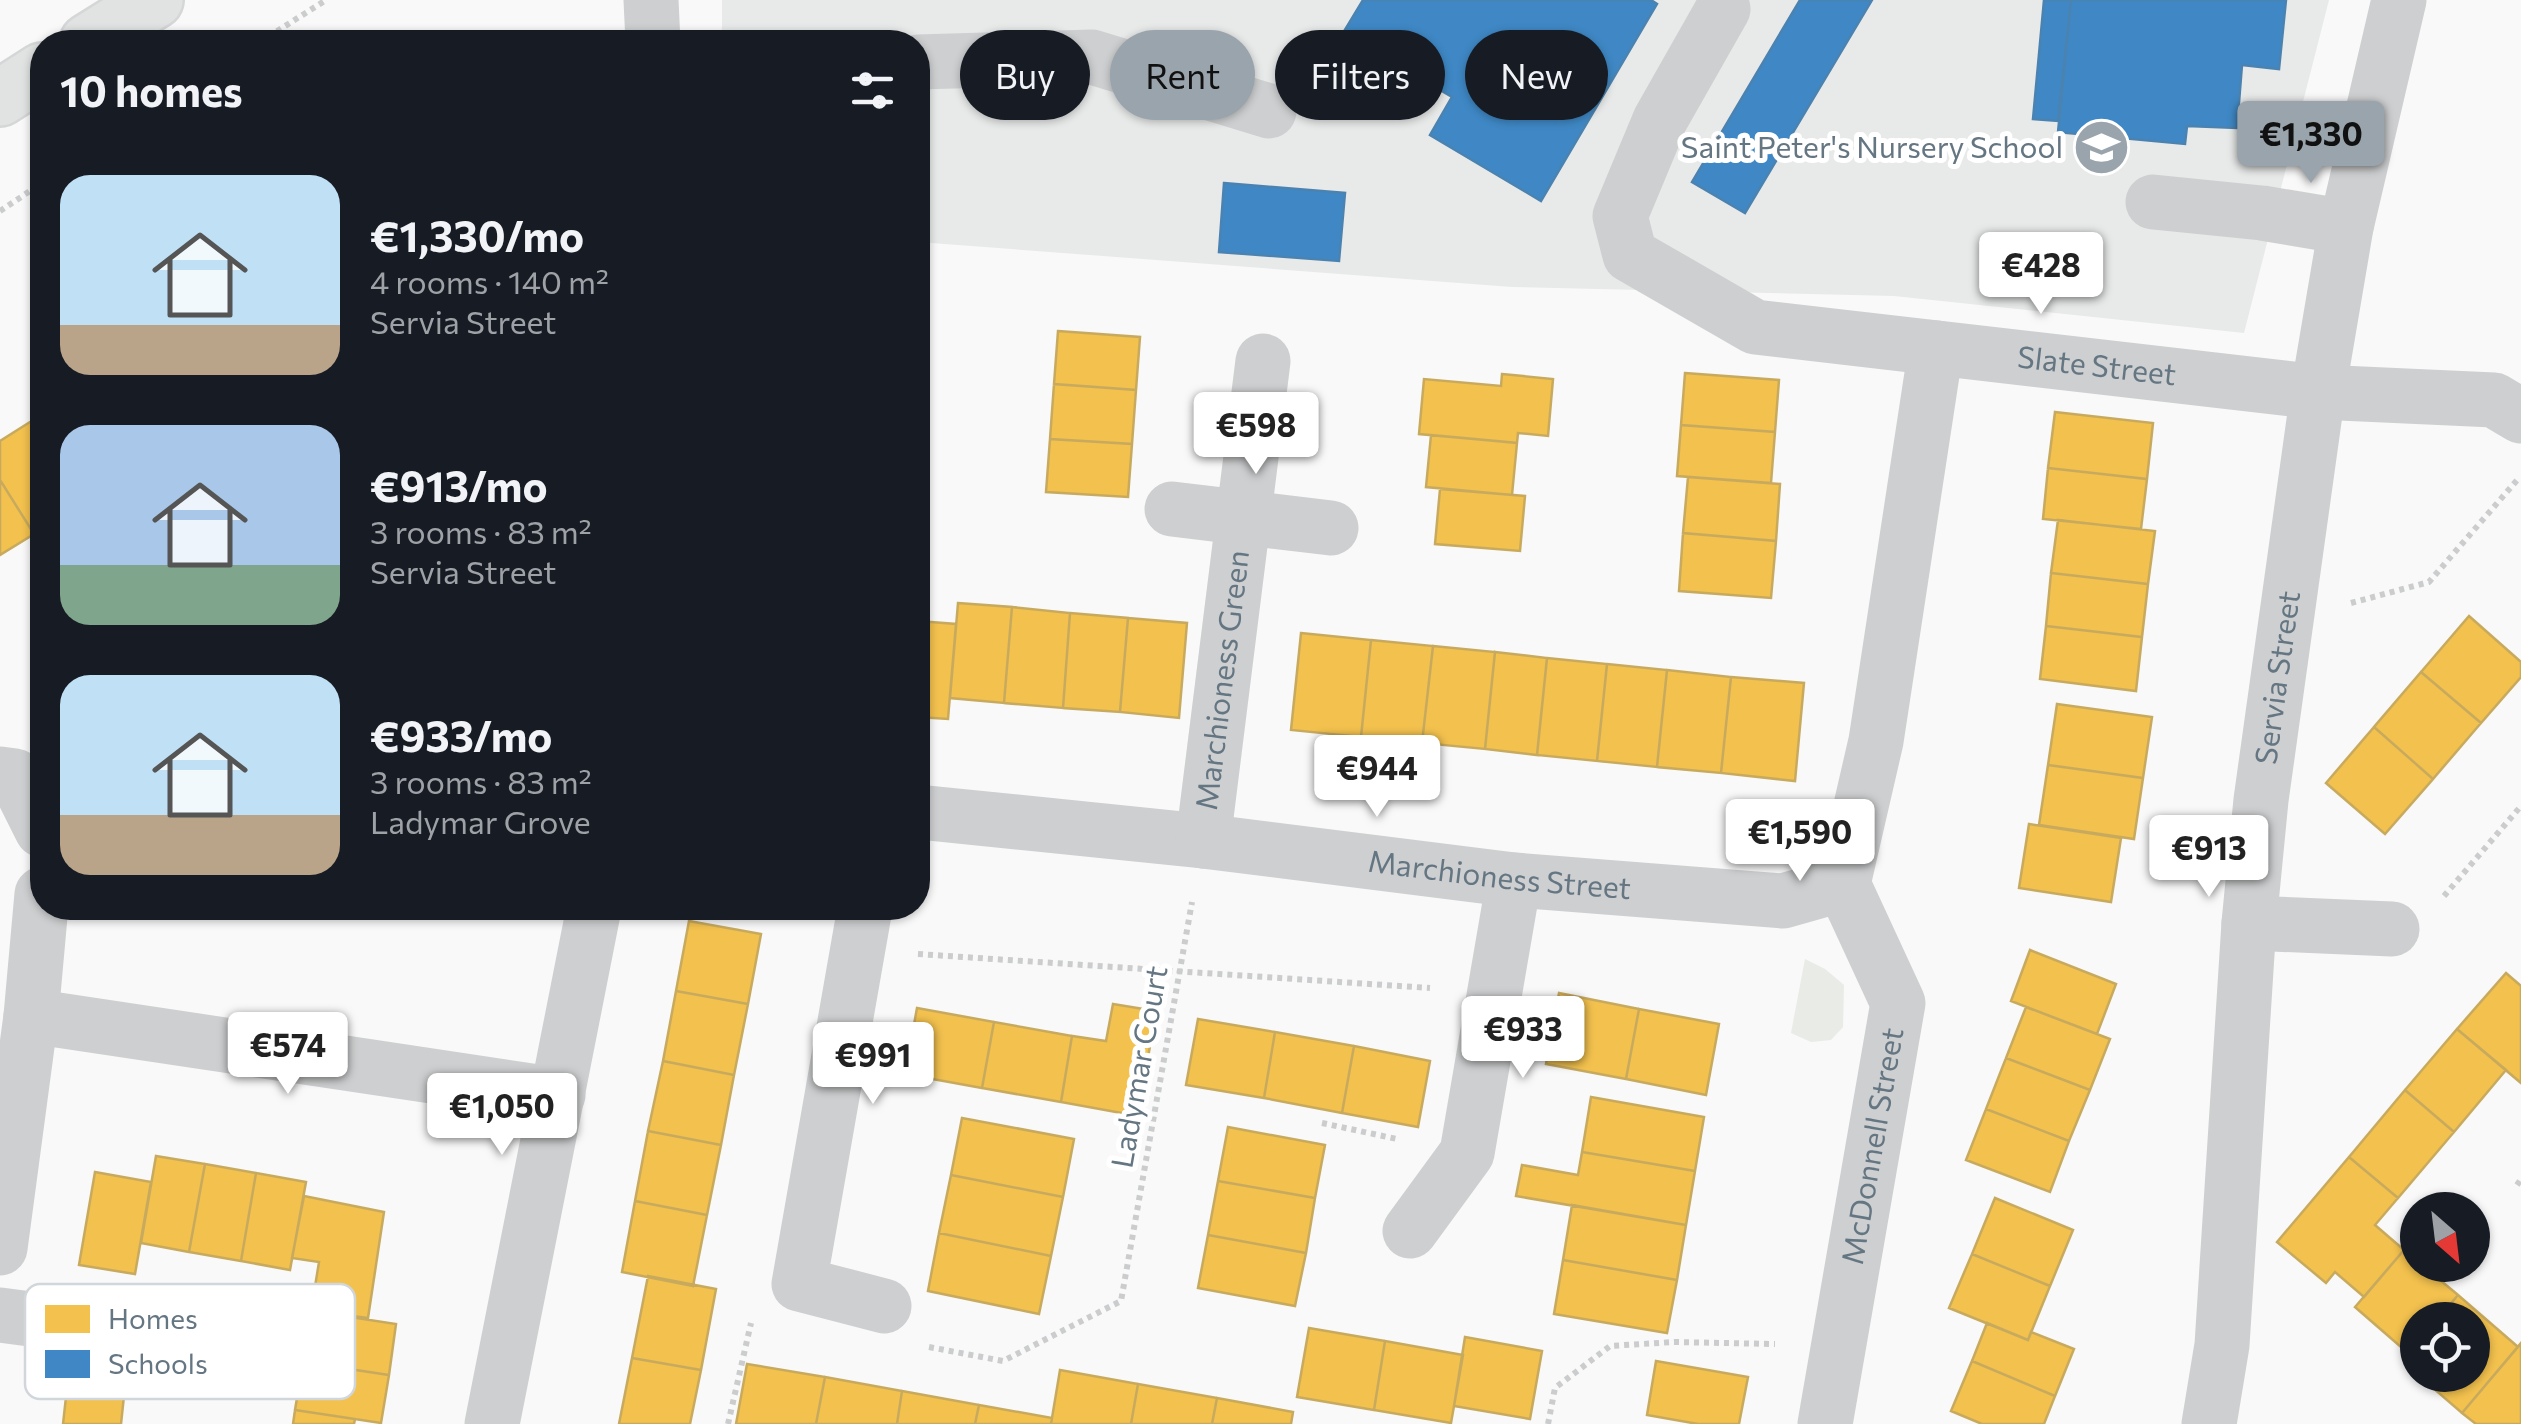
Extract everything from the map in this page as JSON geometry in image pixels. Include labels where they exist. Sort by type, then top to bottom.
[{"type":"main road","points":[[107,30],[155,0]]},
{"type":"main road","points":[[0,98],[30,79]]},
{"type":"street","points":[[651,0],[652,30]]},
{"type":"street","name":"Servia Street","points":[[2209,1424],[2222,1345],[2249,923],[2261,800],[2318,392],[2346,227],[2399,0]]},
{"type":"street","name":"Slate Street","points":[[1723,9],[1660,120],[1620,216],[1630,256],[1755,327],[2318,392],[2494,400],[2521,416]]},
{"type":"street","points":[[930,62],[1092,57],[1269,112]]},
{"type":"street","points":[[2153,202],[2262,213],[2346,227]]},
{"type":"street","points":[[1843,884],[1876,741],[1936,348]]},
{"type":"street","name":"Marchioness Green","points":[[1203,842],[1263,361]]},
{"type":"street","name":"Marchioness Green","points":[[1172,509],[1330,528]]},
{"type":"street","points":[[7,774],[30,811]]},
{"type":"street","name":"Marchioness Street","points":[[930,813],[1514,880],[1783,902],[1843,884]]},
{"type":"street","points":[[1410,1232],[1467,1153],[1514,880]]},
{"type":"street","name":"McDonnell Street","points":[[1824,1424],[1898,1003],[1843,884]]},
{"type":"street","points":[[0,1248],[40,920]]},
{"type":"street","points":[[492,1424],[592,920]]},
{"type":"street","points":[[2249,923],[2392,929]]},
{"type":"street","points":[[861,929],[798,1284],[884,1306]]},
{"type":"street","points":[[31,1016],[558,1095]]},
{"type":"street","points":[[0,1315],[25,1318]]},
{"type":"path","points":[[279,30],[326,0]]},
{"type":"path","points":[[0,211],[30,191]]},
{"type":"path","points":[[2286,620],[2429,582],[2521,476]]},
{"type":"path","points":[[2392,929],[2449,892],[2521,806]]},
{"type":"path","name":"Ladymar Court","points":[[884,1306],[914,1344],[1003,1360],[1121,1300],[1203,842]]},
{"type":"path","points":[[861,929],[1179,971],[1495,992]]},
{"type":"path","points":[[728,1424],[756,1305],[798,1284]]},
{"type":"path","points":[[1548,1424],[1556,1388],[1610,1346],[1674,1342],[1836,1345]]},
{"type":"shaded area","points":[[722,0],[2329,0],[2244,333],[1894,296],[1512,287],[930,243],[930,30],[722,30]]},
{"type":"shaded area","points":[[1805,959],[1844,985],[1843,1027],[1831,1040],[1811,1042],[1791,1033]]},
{"type":"building: Homes","points":[[1058,331],[1140,337],[1136,390],[1054,384]]},
{"type":"building: Homes","points":[[1685,373],[1779,380],[1775,432],[1681,425]]},
{"type":"building: Homes","points":[[1502,374],[1553,379],[1548,436],[1518,433],[1517,443],[1419,434],[1424,379],[1501,386]]},
{"type":"building: Homes","points":[[1054,384],[1136,390],[1132,444],[1050,439]]},
{"type":"building: Homes","points":[[2055,412],[2153,423],[2147,479],[2048,468]]},
{"type":"building: Homes","points":[[30,422],[30,528],[0,480],[0,441]]},
{"type":"building: Homes","points":[[1681,425],[1775,432],[1771,483],[1677,476]]},
{"type":"building: Homes","points":[[1431,435],[1517,443],[1512,495],[1426,487]]},
{"type":"building: Homes","points":[[1050,439],[1132,444],[1128,497],[1046,492]]},
{"type":"building: Homes","points":[[2048,468],[2147,479],[2141,529],[2043,519]]},
{"type":"building: Homes","points":[[1688,477],[1780,484],[1776,541],[1683,533]]},
{"type":"building: Homes","points":[[0,480],[30,528],[30,536],[0,555]]},
{"type":"building: Homes","points":[[1440,489],[1525,496],[1520,551],[1435,544]]},
{"type":"building: Homes","points":[[2058,520],[2155,531],[2148,584],[2051,573]]},
{"type":"building: Homes","points":[[1683,533],[1776,541],[1771,598],[1679,591]]},
{"type":"building: Homes","points":[[2051,573],[2148,584],[2142,637],[2046,626]]},
{"type":"building: Homes","points":[[958,603],[1012,607],[1004,703],[950,698]]},
{"type":"building: Homes","points":[[1012,607],[1070,613],[1063,708],[1004,703]]},
{"type":"building: Homes","points":[[1070,613],[1128,618],[1120,712],[1063,708]]},
{"type":"building: Homes","points":[[2469,616],[2521,662],[2521,677],[2481,723],[2421,672]]},
{"type":"building: Homes","points":[[1128,618],[1187,623],[1179,718],[1120,712]]},
{"type":"building: Homes","points":[[930,622],[956,624],[948,719],[930,718]]},
{"type":"building: Homes","points":[[2046,626],[2142,637],[2136,691],[2040,679]]},
{"type":"building: Homes","points":[[1301,633],[1371,640],[1361,737],[1291,730]]},
{"type":"building: Homes","points":[[1371,640],[1433,646],[1422,743],[1361,737]]},
{"type":"building: Homes","points":[[1433,646],[1495,652],[1485,749],[1422,743]]},
{"type":"building: Homes","points":[[1495,652],[1547,658],[1537,755],[1485,749]]},
{"type":"building: Homes","points":[[1547,658],[1607,664],[1597,761],[1537,755]]},
{"type":"building: Homes","points":[[1607,664],[1667,670],[1657,767],[1597,761]]},
{"type":"building: Homes","points":[[1667,670],[1731,677],[1721,773],[1657,767]]},
{"type":"building: Homes","points":[[2421,672],[2481,723],[2433,779],[2374,727]]},
{"type":"building: Homes","points":[[1731,677],[1804,683],[1795,781],[1721,773]]},
{"type":"building: Homes","points":[[2057,704],[2152,717],[2143,778],[2048,765]]},
{"type":"building: Homes","points":[[2374,727],[2433,779],[2385,834],[2326,783]]},
{"type":"building: Homes","points":[[2048,765],[2143,778],[2134,839],[2039,825]]},
{"type":"building: Homes","points":[[2029,824],[2121,838],[2111,902],[2019,888]]},
{"type":"building: Homes","points":[[689,921],[761,934],[748,1004],[676,991]]},
{"type":"building: Homes","points":[[2030,950],[2116,984],[2097,1034],[2011,1001]]},
{"type":"building: Homes","points":[[2506,973],[2521,986],[2521,1083],[2457,1029]]},
{"type":"building: Homes","points":[[676,991],[748,1004],[734,1075],[663,1061]]},
{"type":"building: Homes","points":[[1559,993],[1639,1009],[1626,1079],[1546,1064]]},
{"type":"building: Homes","points":[[1113,1004],[1156,1011],[1138,1116],[1061,1102],[1072,1036],[1106,1041]]},
{"type":"building: Homes","points":[[2026,1007],[2110,1039],[2090,1090],[2006,1058]]},
{"type":"building: Homes","points":[[917,1008],[994,1022],[982,1088],[905,1074]]},
{"type":"building: Homes","points":[[1639,1009],[1719,1024],[1706,1095],[1626,1079]]},
{"type":"building: Homes","points":[[1198,1019],[1275,1032],[1264,1098],[1186,1085]]},
{"type":"building: Homes","points":[[994,1022],[1072,1036],[1061,1102],[982,1088]]},
{"type":"building: Homes","points":[[2457,1029],[2506,1070],[2454,1132],[2405,1090]]},
{"type":"building: Homes","points":[[1275,1032],[1354,1046],[1342,1113],[1264,1098]]},
{"type":"building: Homes","points":[[1354,1046],[1430,1061],[1418,1127],[1342,1113]]},
{"type":"building: Homes","points":[[2006,1058],[2090,1090],[2069,1141],[1986,1109]]},
{"type":"building: Homes","points":[[663,1061],[734,1075],[721,1145],[648,1131]]},
{"type":"building: Homes","points":[[2405,1090],[2454,1132],[2398,1198],[2349,1157]]},
{"type":"building: Homes","points":[[1591,1097],[1704,1117],[1695,1171],[1582,1152]]},
{"type":"building: Homes","points":[[1986,1109],[2069,1141],[2050,1192],[1966,1160]]},
{"type":"building: Homes","points":[[962,1118],[1074,1139],[1063,1197],[951,1175]]},
{"type":"building: Homes","points":[[1228,1127],[1325,1145],[1315,1198],[1218,1181]]},
{"type":"building: Homes","points":[[648,1131],[721,1145],[707,1215],[635,1201]]},
{"type":"building: Homes","points":[[1582,1152],[1695,1171],[1686,1225],[1516,1196],[1522,1165],[1578,1175]]},
{"type":"building: Homes","points":[[156,1156],[205,1164],[189,1252],[141,1243]]},
{"type":"building: Homes","points":[[2349,1157],[2398,1198],[2375,1225],[2400,1247],[2400,1255],[2364,1297],[2335,1272],[2326,1283],[2277,1242]]},
{"type":"building: Homes","points":[[205,1164],[256,1173],[241,1261],[189,1252]]},
{"type":"building: Homes","points":[[95,1172],[151,1182],[135,1274],[79,1265]]},
{"type":"building: Homes","points":[[256,1173],[306,1182],[290,1270],[241,1261]]},
{"type":"building: Homes","points":[[951,1175],[1063,1197],[1051,1256],[939,1233]]},
{"type":"building: Homes","points":[[1218,1181],[1315,1198],[1306,1253],[1208,1235]]},
{"type":"building: Homes","points":[[304,1196],[384,1212],[368,1318],[355,1316],[355,1284],[315,1284],[319,1262],[292,1258]]},
{"type":"building: Homes","points":[[1995,1198],[2073,1230],[2050,1286],[1972,1254]]},
{"type":"building: Homes","points":[[635,1201],[707,1215],[693,1286],[622,1272]]},
{"type":"building: Homes","points":[[1572,1205],[1686,1225],[1677,1280],[1563,1260]]},
{"type":"building: Homes","points":[[939,1233],[1051,1256],[1039,1314],[928,1291]]},
{"type":"building: Homes","points":[[1208,1235],[1306,1253],[1295,1306],[1198,1288]]},
{"type":"building: Homes","points":[[1972,1254],[2050,1286],[2028,1340],[1949,1308]]},
{"type":"building: Homes","points":[[2400,1255],[2400,1282],[2442,1282],[2458,1295],[2452,1302],[2400,1302],[2400,1346],[2355,1307]]},
{"type":"building: Homes","points":[[1563,1260],[1677,1280],[1667,1333],[1554,1314]]},
{"type":"building: Homes","points":[[648,1276],[716,1289],[701,1370],[632,1358]]},
{"type":"building: Homes","points":[[355,1318],[396,1324],[389,1375],[355,1370]]},
{"type":"building: Homes","points":[[1987,1323],[2028,1340],[2031,1332],[2074,1349],[2055,1396],[1972,1361]]},
{"type":"building: Homes","points":[[2490,1323],[2518,1347],[2490,1380]]},
{"type":"building: Homes","points":[[1309,1328],[1385,1341],[1374,1410],[1297,1397]]},
{"type":"building: Homes","points":[[1465,1337],[1542,1351],[1530,1419],[1454,1406]]},
{"type":"building: Homes","points":[[1385,1341],[1463,1355],[1451,1423],[1374,1410]]},
{"type":"building: Homes","points":[[2521,1343],[2521,1424],[2476,1424],[2462,1413],[2480,1392],[2490,1392],[2490,1380]]},
{"type":"building: Homes","points":[[632,1358],[701,1370],[690,1424],[619,1424]]},
{"type":"building: Homes","points":[[1656,1361],[1748,1377],[1739,1424],[1698,1424],[1647,1415]]},
{"type":"building: Homes","points":[[1972,1361],[2055,1396],[2044,1424],[1982,1424],[1951,1411]]},
{"type":"building: Homes","points":[[747,1364],[825,1377],[816,1424],[736,1424]]},
{"type":"building: Homes","points":[[355,1370],[389,1375],[381,1423],[295,1410],[297,1399],[355,1399]]},
{"type":"building: Homes","points":[[1060,1370],[1138,1384],[1131,1424],[1051,1424]]},
{"type":"building: Homes","points":[[825,1377],[902,1391],[897,1424],[816,1424]]},
{"type":"building: Homes","points":[[1138,1384],[1217,1398],[1212,1424],[1131,1424]]},
{"type":"building: Homes","points":[[902,1391],[979,1405],[975,1424],[897,1424]]},
{"type":"building: Homes","points":[[2438,1392],[2480,1392],[2462,1413]]},
{"type":"building: Homes","points":[[1217,1398],[1293,1412],[1291,1424],[1212,1424]]},
{"type":"building: Homes","points":[[66,1399],[124,1399],[121,1424],[63,1424]]},
{"type":"building: Homes","points":[[979,1405],[1052,1418],[1051,1424],[975,1424]]},
{"type":"building: Homes","points":[[295,1410],[355,1419],[354,1424],[293,1424]]},
{"type":"building: Schools","points":[[1363,0],[1651,0],[1657,4],[1608,87],[1608,30],[1465,30],[1465,120],[1589,120],[1541,201],[1430,135],[1439,120],[1445,120],[1445,109],[1452,97],[1445,93],[1445,30],[1345,30]]},
{"type":"building: Schools","points":[[1800,0],[1872,0],[1745,213],[1692,182]]},
{"type":"building: Schools","points":[[2044,0],[2071,0],[2058,121],[2033,119]]},
{"type":"building: Schools","points":[[2071,0],[2286,0],[2279,69],[2242,65],[2237,128],[2187,126],[2185,144],[2058,132]]},
{"type":"building: Schools","points":[[1224,183],[1345,193],[1339,261],[1219,252]]},
{"type":"place","name":"Saint Peter's Nursery School","points":[[2102,148]]}]
